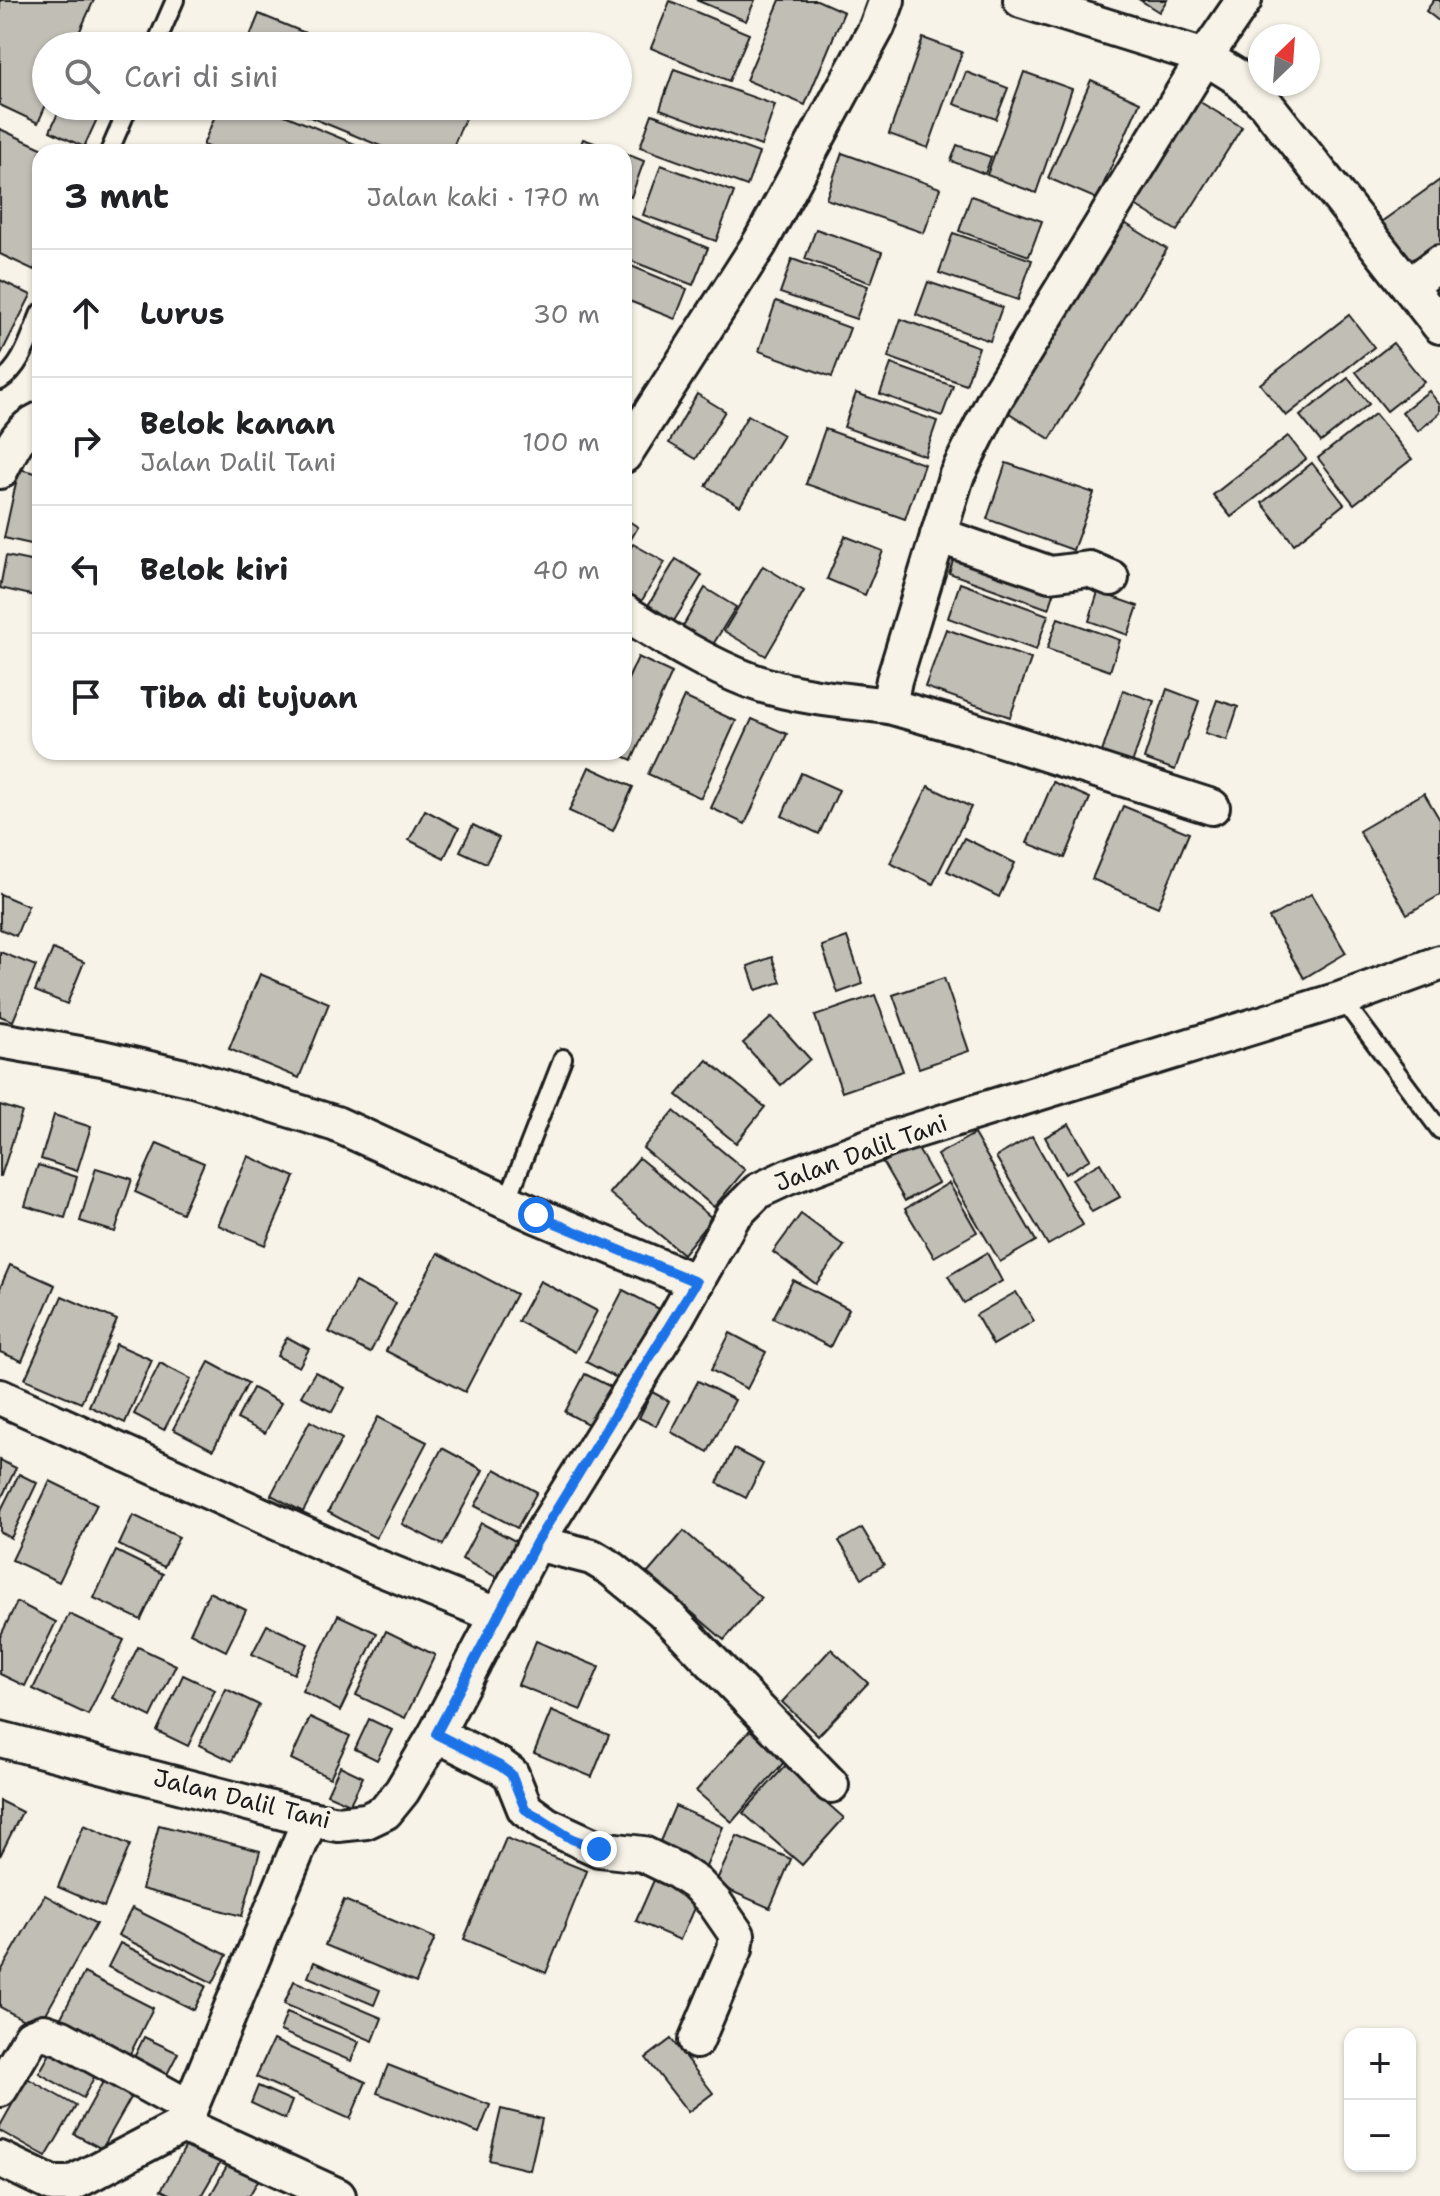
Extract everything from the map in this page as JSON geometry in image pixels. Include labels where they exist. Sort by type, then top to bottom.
[{"type":"street","points":[[632,443],[760,243],[877,27],[887,0]]},
{"type":"street","points":[[1021,0],[1205,57],[1234,75],[1265,103],[1440,326]]},
{"type":"street","points":[[889,706],[894,680],[956,477],[995,399],[1205,57],[1244,0]]},
{"type":"street","points":[[1409,286],[1440,263]]},
{"type":"street","points":[[0,471],[18,436],[32,424]]},
{"type":"street","points":[[938,535],[1050,574],[1089,569],[1111,578]]},
{"type":"street","points":[[632,617],[687,651],[751,681],[835,700],[889,706],[1212,807]]},
{"type":"street","name":"Jalan Dalil Tani","points":[[0,1739],[310,1819],[338,1824],[366,1821],[385,1812],[402,1791],[436,1734],[536,1543],[733,1216],[758,1191],[892,1138],[1342,999],[1440,963]]},
{"type":"street","points":[[0,1040],[178,1075],[336,1124],[696,1282]]},
{"type":"street","points":[[0,1397],[367,1563],[499,1616]]},
{"type":"street","points":[[536,1543],[592,1557],[612,1569],[662,1610],[831,1785]]},
{"type":"street","points":[[436,1734],[511,1774],[525,1809],[547,1825],[599,1849],[643,1854],[697,1884],[715,1903],[737,1935],[735,1949],[696,2041]]},
{"type":"street","points":[[0,2159],[66,2191],[186,2117],[310,1819]]},
{"type":"street","points":[[0,2089],[31,2037],[44,2032],[62,2038],[186,2117],[338,2196]]},
{"type":"lane","points":[[161,32],[175,0]]},
{"type":"lane","points":[[112,144],[123,120]]},
{"type":"lane","points":[[0,381],[10,375],[32,332]]},
{"type":"lane","points":[[1342,999],[1440,1130]]},
{"type":"lane","points":[[507,1201],[563,1058]]},
{"type":"building","points":[[0,0],[94,0],[79,32],[32,32],[32,120],[39,120],[38,123],[0,105]]},
{"type":"building","points":[[696,0],[755,0],[746,21]]},
{"type":"building","points":[[780,0],[817,0],[844,12],[805,105],[746,80]]},
{"type":"building","points":[[1140,0],[1167,0],[1159,12]]},
{"type":"building","points":[[1434,0],[1440,0],[1440,22],[1426,11]]},
{"type":"building","points":[[670,1],[749,34],[729,81],[651,48]]},
{"type":"building","points":[[259,14],[303,32],[252,32]]},
{"type":"building","points":[[923,38],[962,52],[928,148],[889,134]]},
{"type":"building","points":[[674,69],[775,105],[761,146],[660,109]]},
{"type":"building","points":[[966,72],[1008,88],[996,119],[954,104]]},
{"type":"building","points":[[1024,72],[1072,89],[1036,193],[987,175]]},
{"type":"building","points":[[1091,80],[1140,102],[1097,199],[1048,178]]},
{"type":"building","points":[[1195,99],[1242,127],[1177,231],[1130,202]]},
{"type":"building","points":[[652,114],[759,153],[747,186],[640,147]]},
{"type":"building","points":[[55,120],[97,120],[85,144],[78,144],[50,131]]},
{"type":"building","points":[[213,120],[297,120],[355,144],[203,144]]},
{"type":"building","points":[[317,120],[464,120],[454,144],[376,144]]},
{"type":"building","points":[[0,129],[33,144],[32,269],[0,254]]},
{"type":"building","points":[[583,139],[597,144],[581,144]]},
{"type":"building","points":[[957,145],[991,157],[985,174],[951,161]]},
{"type":"building","points":[[842,153],[940,188],[924,233],[826,199]]},
{"type":"building","points":[[632,156],[644,161],[632,194]]},
{"type":"building","points":[[661,165],[734,192],[716,241],[643,215]]},
{"type":"building","points":[[1440,180],[1440,250],[1415,268],[1381,222]]},
{"type":"building","points":[[971,196],[1042,221],[1029,256],[959,231]]},
{"type":"building","points":[[632,217],[708,248],[693,285],[632,261]]},
{"type":"building","points":[[1123,222],[1167,249],[1050,439],[1006,411]]},
{"type":"building","points":[[816,229],[882,252],[871,283],[805,259]]},
{"type":"building","points":[[953,233],[1032,260],[1018,300],[939,273]]},
{"type":"building","points":[[792,259],[868,286],[856,319],[780,293]]},
{"type":"building","points":[[632,266],[687,289],[675,319],[632,302]]},
{"type":"building","points":[[0,280],[31,295],[0,356]]},
{"type":"building","points":[[928,282],[1002,307],[990,341],[916,315]]},
{"type":"building","points":[[776,301],[850,328],[832,377],[759,351]]},
{"type":"building","points":[[1349,315],[1374,347],[1286,416],[1260,384]]},
{"type":"building","points":[[901,319],[979,347],[966,385],[888,357]]},
{"type":"building","points":[[1393,343],[1424,382],[1387,411],[1356,372]]},
{"type":"building","points":[[891,364],[953,386],[942,416],[880,394]]},
{"type":"building","points":[[1348,378],[1369,404],[1321,442],[1300,416]]},
{"type":"building","points":[[1429,391],[1440,405],[1440,413],[1418,431],[1402,412]]},
{"type":"building","points":[[856,393],[937,421],[925,456],[844,427]]},
{"type":"building","points":[[697,394],[725,411],[696,459],[669,443]]},
{"type":"building","points":[[1375,414],[1412,459],[1354,504],[1318,458]]},
{"type":"building","points":[[748,415],[783,435],[740,506],[706,486]]},
{"type":"building","points":[[825,429],[924,464],[905,519],[806,484]]},
{"type":"building","points":[[1288,436],[1306,459],[1231,517],[1213,495]]},
{"type":"building","points":[[1006,463],[1094,493],[1073,550],[987,519]]},
{"type":"building","points":[[1312,463],[1344,504],[1294,544],[1262,503]]},
{"type":"building","points":[[19,469],[32,472],[32,544],[4,538]]},
{"type":"building","points":[[632,523],[638,527],[632,537]]},
{"type":"building","points":[[845,536],[883,551],[865,595],[827,579]]},
{"type":"building","points":[[632,546],[665,562],[638,607],[632,604]]},
{"type":"building","points":[[958,546],[1058,582],[1049,609],[949,573]]},
{"type":"building","points":[[6,556],[32,561],[32,595],[0,588]]},
{"type":"building","points":[[676,559],[702,575],[669,629],[643,614]]},
{"type":"building","points":[[763,566],[804,591],[766,656],[724,631]]},
{"type":"building","points":[[960,583],[1048,615],[1036,650],[948,618]]},
{"type":"building","points":[[705,588],[736,607],[709,651],[679,633]]},
{"type":"building","points":[[1098,592],[1138,606],[1128,635],[1089,621]]},
{"type":"building","points":[[1058,618],[1120,640],[1110,671],[1047,649]]},
{"type":"building","points":[[946,629],[1031,659],[1010,717],[925,687]]},
{"type":"building","points":[[638,657],[672,673],[632,760],[632,670]]},
{"type":"building","points":[[1167,689],[1199,701],[1175,770],[1144,759]]},
{"type":"building","points":[[1123,690],[1154,701],[1132,763],[1102,752]]},
{"type":"building","points":[[684,697],[736,721],[701,798],[648,774]]},
{"type":"building","points":[[1217,700],[1238,707],[1227,740],[1205,733]]},
{"type":"building","points":[[752,719],[787,734],[745,824],[711,808]]},
{"type":"building","points":[[589,767],[633,787],[613,831],[569,811]]},
{"type":"building","points":[[801,773],[839,790],[819,834],[782,816]]},
{"type":"building","points":[[1053,782],[1090,798],[1065,858],[1027,843]]},
{"type":"building","points":[[928,786],[971,807],[933,884],[890,863]]},
{"type":"building","points":[[1424,793],[1440,820],[1440,895],[1407,914],[1359,831]]},
{"type":"building","points":[[1123,806],[1189,833],[1158,907],[1092,879]]},
{"type":"building","points":[[425,810],[459,828],[444,858],[409,840]]},
{"type":"building","points":[[473,825],[499,838],[486,863],[460,851]]},
{"type":"building","points":[[964,838],[1015,863],[999,897],[947,871]]},
{"type":"building","points":[[0,894],[28,906],[16,936],[0,929]]},
{"type":"building","points":[[1311,894],[1346,953],[1304,978],[1269,918]]},
{"type":"building","points":[[847,937],[863,984],[838,993],[822,946]]},
{"type":"building","points":[[53,949],[84,962],[67,1004],[35,991]]},
{"type":"building","points":[[0,952],[36,966],[13,1021],[0,1016]]},
{"type":"building","points":[[772,957],[781,982],[756,990],[748,966]]},
{"type":"building","points":[[260,974],[329,1003],[299,1078],[229,1049]]},
{"type":"building","points":[[944,978],[969,1051],[919,1068],[893,995]]},
{"type":"building","points":[[875,995],[903,1071],[842,1092],[815,1016]]},
{"type":"building","points":[[772,1017],[810,1059],[781,1085],[743,1043]]},
{"type":"building","points":[[707,1060],[765,1107],[736,1143],[677,1095]]},
{"type":"building","points":[[0,1105],[22,1112],[1,1176],[0,1176]]},
{"type":"building","points":[[674,1111],[745,1170],[714,1207],[643,1148]]},
{"type":"building","points":[[54,1115],[91,1127],[77,1171],[41,1159]]},
{"type":"building","points":[[1069,1124],[1090,1159],[1065,1174],[1045,1137]]},
{"type":"building","points":[[974,1134],[1036,1241],[1000,1262],[937,1155]]},
{"type":"building","points":[[1032,1136],[1083,1225],[1048,1245],[996,1157]]},
{"type":"building","points":[[157,1143],[204,1163],[182,1213],[135,1192]]},
{"type":"building","points":[[915,1144],[938,1183],[905,1201],[883,1163]]},
{"type":"building","points":[[248,1156],[295,1177],[265,1245],[218,1225]]},
{"type":"building","points":[[639,1158],[712,1218],[683,1254],[609,1193]]},
{"type":"building","points":[[1100,1163],[1120,1197],[1092,1212],[1072,1179]]},
{"type":"building","points":[[38,1165],[77,1177],[65,1218],[25,1206]]},
{"type":"building","points":[[96,1168],[132,1179],[115,1232],[80,1221]]},
{"type":"building","points":[[949,1183],[977,1232],[934,1257],[905,1209]]},
{"type":"building","points":[[801,1214],[844,1246],[816,1284],[773,1252]]},
{"type":"building","points":[[438,1253],[516,1294],[465,1392],[386,1351]]},
{"type":"building","points":[[987,1253],[1002,1281],[964,1303],[948,1276]]},
{"type":"building","points":[[10,1265],[55,1285],[22,1361],[0,1352],[0,1288]]},
{"type":"building","points":[[793,1280],[849,1309],[830,1347],[773,1318]]},
{"type":"building","points":[[540,1281],[597,1311],[575,1352],[518,1321]]},
{"type":"building","points":[[355,1282],[396,1303],[370,1353],[329,1332]]},
{"type":"building","points":[[623,1290],[667,1313],[630,1385],[586,1362]]},
{"type":"building","points":[[1016,1292],[1034,1321],[993,1345],[976,1315]]},
{"type":"building","points":[[62,1296],[117,1320],[81,1403],[25,1379]]},
{"type":"building","points":[[730,1333],[766,1352],[747,1389],[711,1370]]},
{"type":"building","points":[[287,1337],[309,1349],[299,1367],[277,1356]]},
{"type":"building","points":[[116,1344],[152,1360],[125,1423],[89,1406]]},
{"type":"building","points":[[209,1362],[248,1383],[213,1450],[173,1429]]},
{"type":"building","points":[[160,1363],[191,1379],[164,1430],[134,1414]]},
{"type":"building","points":[[315,1372],[345,1388],[332,1412],[301,1396]]},
{"type":"building","points":[[585,1374],[617,1390],[597,1429],[565,1412]]},
{"type":"building","points":[[698,1381],[735,1400],[708,1452],[671,1432]]},
{"type":"building","points":[[253,1388],[281,1403],[265,1433],[237,1419]]},
{"type":"building","points":[[652,1392],[669,1401],[656,1426],[639,1418]]},
{"type":"building","points":[[378,1417],[427,1442],[376,1538],[328,1512]]},
{"type":"building","points":[[310,1421],[342,1439],[303,1512],[271,1495]]},
{"type":"building","points":[[442,1448],[483,1470],[443,1545],[402,1524]]},
{"type":"building","points":[[734,1449],[763,1464],[746,1498],[717,1483]]},
{"type":"building","points":[[0,1460],[16,1468],[0,1501]]},
{"type":"building","points":[[495,1469],[537,1492],[517,1528],[475,1506]]},
{"type":"building","points":[[19,1474],[37,1483],[11,1538],[0,1532],[0,1512]]},
{"type":"building","points":[[50,1481],[97,1504],[59,1582],[12,1560]]},
{"type":"building","points":[[133,1515],[179,1537],[164,1567],[119,1545]]},
{"type":"building","points":[[481,1523],[519,1543],[500,1579],[462,1559]]},
{"type":"building","points":[[862,1528],[884,1565],[862,1578],[839,1541]]},
{"type":"building","points":[[684,1531],[761,1598],[724,1640],[647,1574]]},
{"type":"building","points":[[116,1551],[163,1574],[141,1620],[94,1598]]},
{"type":"building","points":[[209,1592],[246,1610],[226,1651],[190,1633]]},
{"type":"building","points":[[17,1602],[56,1622],[25,1686],[0,1674],[0,1637]]},
{"type":"building","points":[[69,1614],[124,1640],[88,1715],[33,1689]]},
{"type":"building","points":[[338,1615],[377,1633],[340,1711],[302,1691]]},
{"type":"building","points":[[267,1625],[308,1644],[294,1674],[252,1654]]},
{"type":"building","points":[[386,1631],[435,1655],[405,1718],[356,1695]]},
{"type":"building","points":[[536,1641],[599,1667],[581,1710],[518,1685]]},
{"type":"building","points":[[138,1647],[176,1665],[151,1717],[113,1698]]},
{"type":"building","points":[[831,1649],[868,1683],[818,1736],[782,1702]]},
{"type":"building","points":[[183,1675],[215,1690],[188,1746],[157,1731]]},
{"type":"building","points":[[226,1689],[259,1705],[232,1761],[199,1745]]},
{"type":"building","points":[[551,1711],[609,1735],[592,1777],[534,1753]]},
{"type":"building","points":[[310,1717],[350,1736],[330,1778],[291,1759]]},
{"type":"building","points":[[369,1719],[392,1730],[377,1760],[355,1749]]},
{"type":"building","points":[[750,1730],[785,1761],[732,1822],[696,1791]]},
{"type":"building","points":[[340,1766],[363,1777],[350,1804],[327,1794]]},
{"type":"building","points":[[785,1766],[844,1818],[802,1865],[743,1813]]},
{"type":"building","points":[[0,1801],[22,1812],[0,1856]]},
{"type":"building","points":[[675,1806],[723,1827],[706,1867],[658,1846]]},
{"type":"building","points":[[84,1825],[130,1845],[104,1907],[58,1887]]},
{"type":"building","points":[[159,1825],[260,1851],[242,1916],[142,1889]]},
{"type":"building","points":[[737,1836],[791,1859],[770,1908],[715,1884]]},
{"type":"building","points":[[506,1838],[587,1871],[546,1973],[464,1939]]},
{"type":"building","points":[[654,1880],[698,1899],[680,1940],[636,1921]]},
{"type":"building","points":[[45,1895],[96,1924],[38,2028],[0,2007],[0,1973]]},
{"type":"building","points":[[344,1900],[435,1938],[416,1983],[325,1945]]},
{"type":"building","points":[[132,1908],[227,1955],[213,1983],[118,1935]]},
{"type":"building","points":[[120,1943],[206,1986],[194,2010],[108,1967]]},
{"type":"building","points":[[314,1962],[380,1990],[374,2005],[308,1977]]},
{"type":"building","points":[[84,1973],[153,2008],[127,2060],[57,2025]]},
{"type":"building","points":[[294,1981],[382,2018],[373,2041],[284,2004]]},
{"type":"building","points":[[287,2012],[359,2042],[351,2061],[280,2031]]},
{"type":"building","points":[[144,2037],[178,2053],[161,2086],[128,2070]]},
{"type":"building","points":[[671,2039],[713,2093],[688,2112],[646,2058]]},
{"type":"building","points":[[273,2040],[366,2082],[350,2119],[256,2077]]},
{"type":"building","points":[[52,2050],[96,2074],[83,2098],[39,2073]]},
{"type":"building","points":[[388,2065],[490,2105],[479,2133],[377,2093]]},
{"type":"building","points":[[27,2078],[76,2106],[46,2157],[0,2131]]},
{"type":"building","points":[[105,2078],[133,2094],[102,2149],[74,2134]]},
{"type":"building","points":[[258,2086],[292,2101],[285,2119],[251,2103]]},
{"type":"building","points":[[501,2109],[542,2119],[530,2170],[489,2160]]},
{"type":"building","points":[[188,2142],[221,2161],[201,2196],[173,2196],[161,2190]]},
{"type":"building","points":[[232,2157],[262,2174],[249,2196],[210,2196]]},
{"type":"route","points":[[536,1215],[696,1282],[536,1543],[436,1734],[500,1766],[511,1774],[525,1809],[572,1839],[599,1849]]}]
